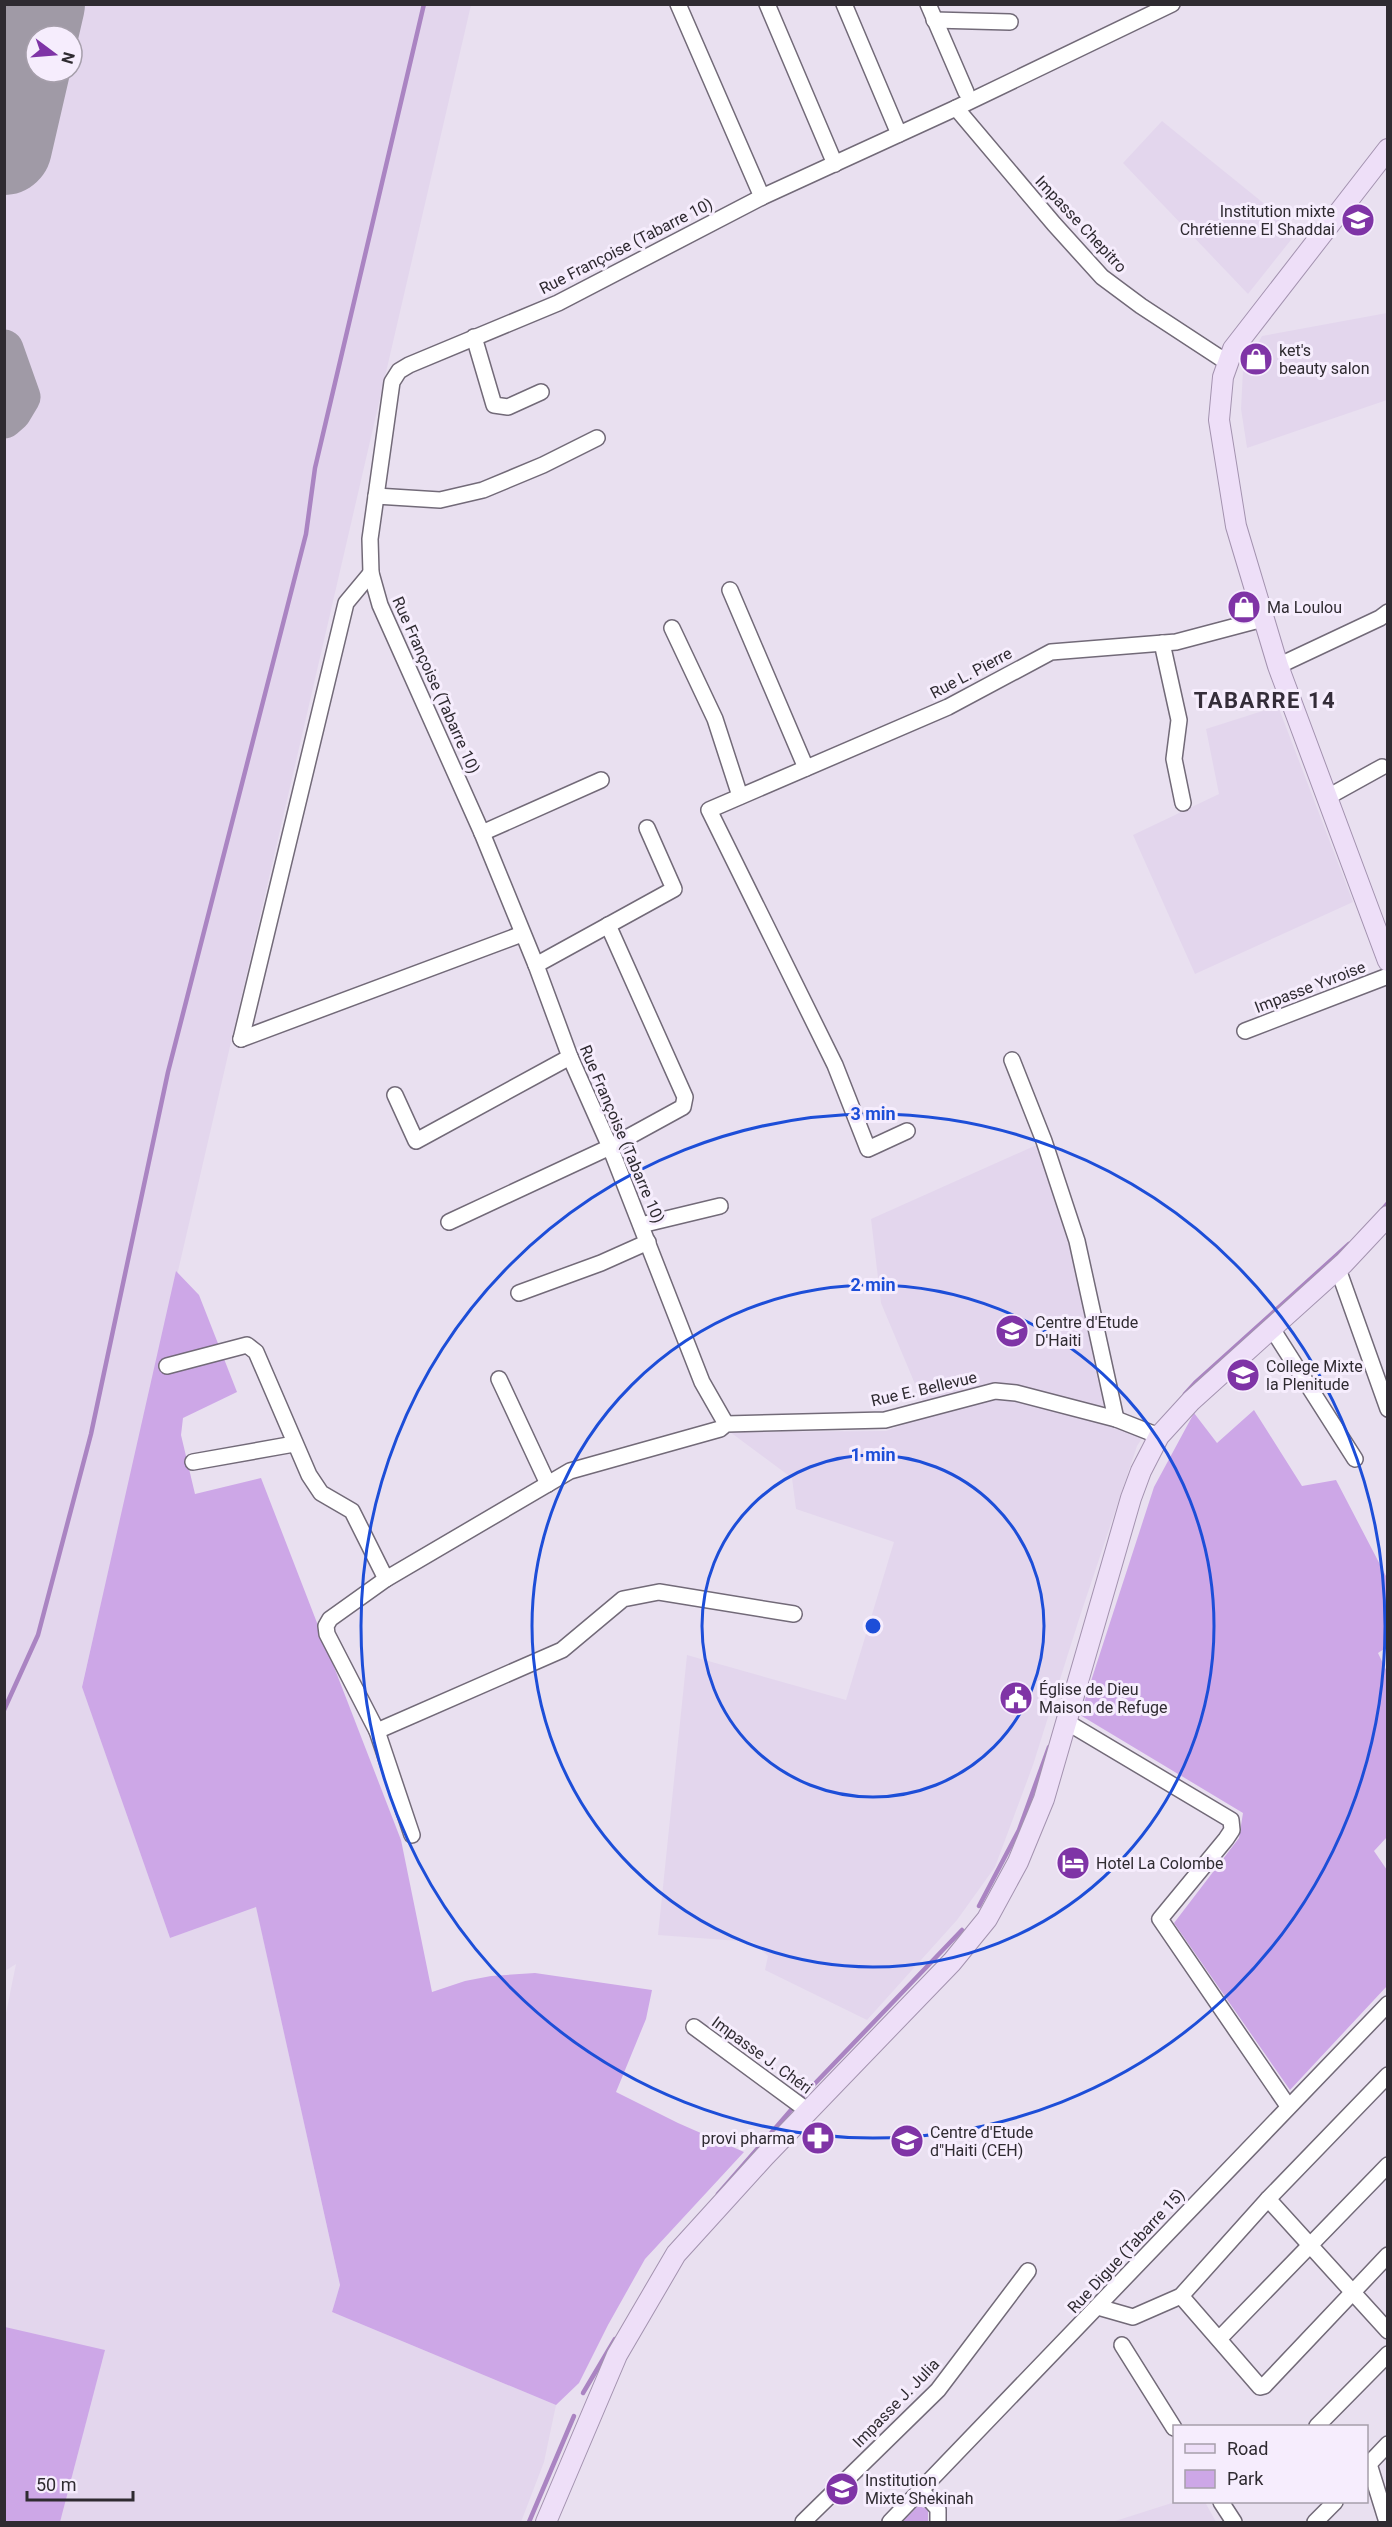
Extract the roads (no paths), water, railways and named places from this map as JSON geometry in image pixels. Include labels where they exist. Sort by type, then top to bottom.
[{"type":"main road","points":[[1388,149],[1233,349],[1223,377],[1219,420],[1236,526],[1263,619],[1326,798],[1388,961]]},
{"type":"main road","points":[[546,2523],[616,2355],[676,2254],[808,2111],[952,1962],[987,1919],[1018,1862],[1044,1799],[1131,1498],[1141,1471],[1160,1436],[1191,1401],[1338,1269],[1388,1216]]},
{"type":"street","points":[[678,4],[762,197]]},
{"type":"street","points":[[767,4],[835,164]]},
{"type":"street","points":[[844,4],[899,134]]},
{"type":"street","points":[[927,4],[966,92]]},
{"type":"street","name":"Rue Françoise (Tabarre 10)","points":[[726,1424],[702,1382],[610,1147],[570,1057],[536,965],[482,833],[380,605],[371,573],[370,538],[392,382],[399,370],[558,303],[762,197],[956,108],[1172,4]]},
{"type":"street","points":[[934,20],[1010,22]]},
{"type":"street","name":"Impasse Chepitro","points":[[956,108],[1102,277],[1141,306],[1228,363]]},
{"type":"street","points":[[474,338],[494,405],[508,406],[541,392]]},
{"type":"street","points":[[376,496],[440,500],[483,490],[543,465],[597,438]]},
{"type":"street","points":[[371,573],[346,603],[241,1039],[522,933]]},
{"type":"street","points":[[730,590],[806,768]]},
{"type":"street","points":[[1278,666],[1380,618],[1388,612]]},
{"type":"street","name":"Rue L. Pierre","points":[[907,1131],[868,1149],[835,1065],[708,810],[948,707],[1051,652],[1176,642],[1263,619]]},
{"type":"street","points":[[672,628],[715,719],[740,796]]},
{"type":"street","points":[[1162,643],[1179,720],[1174,759],[1183,803]]},
{"type":"street","points":[[1326,798],[1382,767]]},
{"type":"street","points":[[482,833],[601,780]]},
{"type":"street","points":[[536,965],[674,888],[647,828]]},
{"type":"street","points":[[449,1222],[610,1147],[681,1110],[685,1097],[608,925]]},
{"type":"street","name":"Impasse Yvroise","points":[[1245,1031],[1388,976]]},
{"type":"street","points":[[394,1095],[416,1141],[570,1057]]},
{"type":"street","points":[[1012,1060],[1044,1141],[1077,1241],[1116,1419]]},
{"type":"street","points":[[641,1225],[720,1206]]},
{"type":"street","points":[[519,1293],[601,1263],[648,1242]]},
{"type":"street","points":[[1338,1269],[1388,1409]]},
{"type":"street","points":[[1271,1327],[1354,1459]]},
{"type":"street","points":[[167,1366],[247,1345],[256,1352],[294,1444],[321,1493],[352,1510],[386,1579]]},
{"type":"street","points":[[499,1379],[548,1484]]},
{"type":"street","name":"Rue E. Bellevue","points":[[377,1731],[327,1634],[326,1626],[330,1619],[386,1579],[570,1471],[720,1428],[726,1424],[885,1420],[995,1391],[1016,1394],[1116,1419],[1160,1436]]},
{"type":"street","points":[[193,1462],[294,1444]]},
{"type":"street","points":[[411,1835],[377,1731],[562,1650],[623,1599],[659,1592],[794,1614]]},
{"type":"street","points":[[1065,1721],[1231,1820],[1232,1830],[1226,1839],[1160,1919],[1288,2106]]},
{"type":"street","name":"Rue Digue (Tabarre 15)","points":[[890,2523],[1388,2004]]},
{"type":"street","name":"Impasse J. Chéri","points":[[694,2027],[808,2111]]},
{"type":"street","points":[[1098,2307],[1133,2317],[1181,2296],[1268,2199],[1388,2075]]},
{"type":"street","points":[[1219,2339],[1388,2165]]},
{"type":"street","points":[[1268,2199],[1388,2331]]},
{"type":"street","points":[[1181,2296],[1260,2387],[1264,2386],[1351,2291],[1388,2255]]},
{"type":"street","name":"Impasse J. Julia","points":[[803,2523],[938,2390],[1028,2271]]},
{"type":"street","points":[[1122,2345],[1173,2426]]},
{"type":"street","points":[[1319,2425],[1388,2354]]},
{"type":"street","points":[[1368,2464],[1388,2444]]},
{"type":"street","points":[[1368,2468],[1387,2523]]},
{"type":"street","points":[[921,2490],[938,2509],[938,2523]]},
{"type":"street","points":[[1222,2503],[1234,2523]]},
{"type":"street","points":[[1315,2523],[1334,2503]]},
{"type":"waterway","points":[[4,1710],[38,1635],[91,1434],[168,1072],[306,534],[315,468],[424,4]]},
{"type":"waterway","points":[[1382,1210],[1388,1203]]},
{"type":"waterway","points":[[1185,1394],[1349,1244]]},
{"type":"waterway","points":[[979,1906],[1019,1830],[1049,1747]]},
{"type":"waterway","points":[[803,2096],[962,1930]]},
{"type":"waterway","points":[[718,2194],[791,2110]]},
{"type":"waterway","points":[[583,2393],[615,2339]]},
{"type":"waterway","points":[[529,2522],[574,2416]]},
{"type":"place","name":"Institution mixte Chrétienne El Shaddai","points":[[1358,220]]},
{"type":"place","name":"ket's beauty salon","points":[[1256,359]]},
{"type":"place","name":"Ma Loulou","points":[[1244,607]]},
{"type":"place","name":"Centre d'Etude D'Haiti","points":[[1012,1331]]},
{"type":"place","name":"College Mixte la Plenitude","points":[[1243,1375]]},
{"type":"place","name":"Église de Dieu Maison de Refuge","points":[[1016,1698]]},
{"type":"place","name":"Hotel La Colombe","points":[[1073,1863]]},
{"type":"place","name":"provi pharma","points":[[818,2138]]},
{"type":"place","name":"Centre d'Etude d\"Haiti (CEH)","points":[[907,2141]]},
{"type":"place","name":"Institution Mixte Shekinah","points":[[842,2489]]},
{"type":"district","name":"TABARRE 14","points":[[1265,700]]}]
